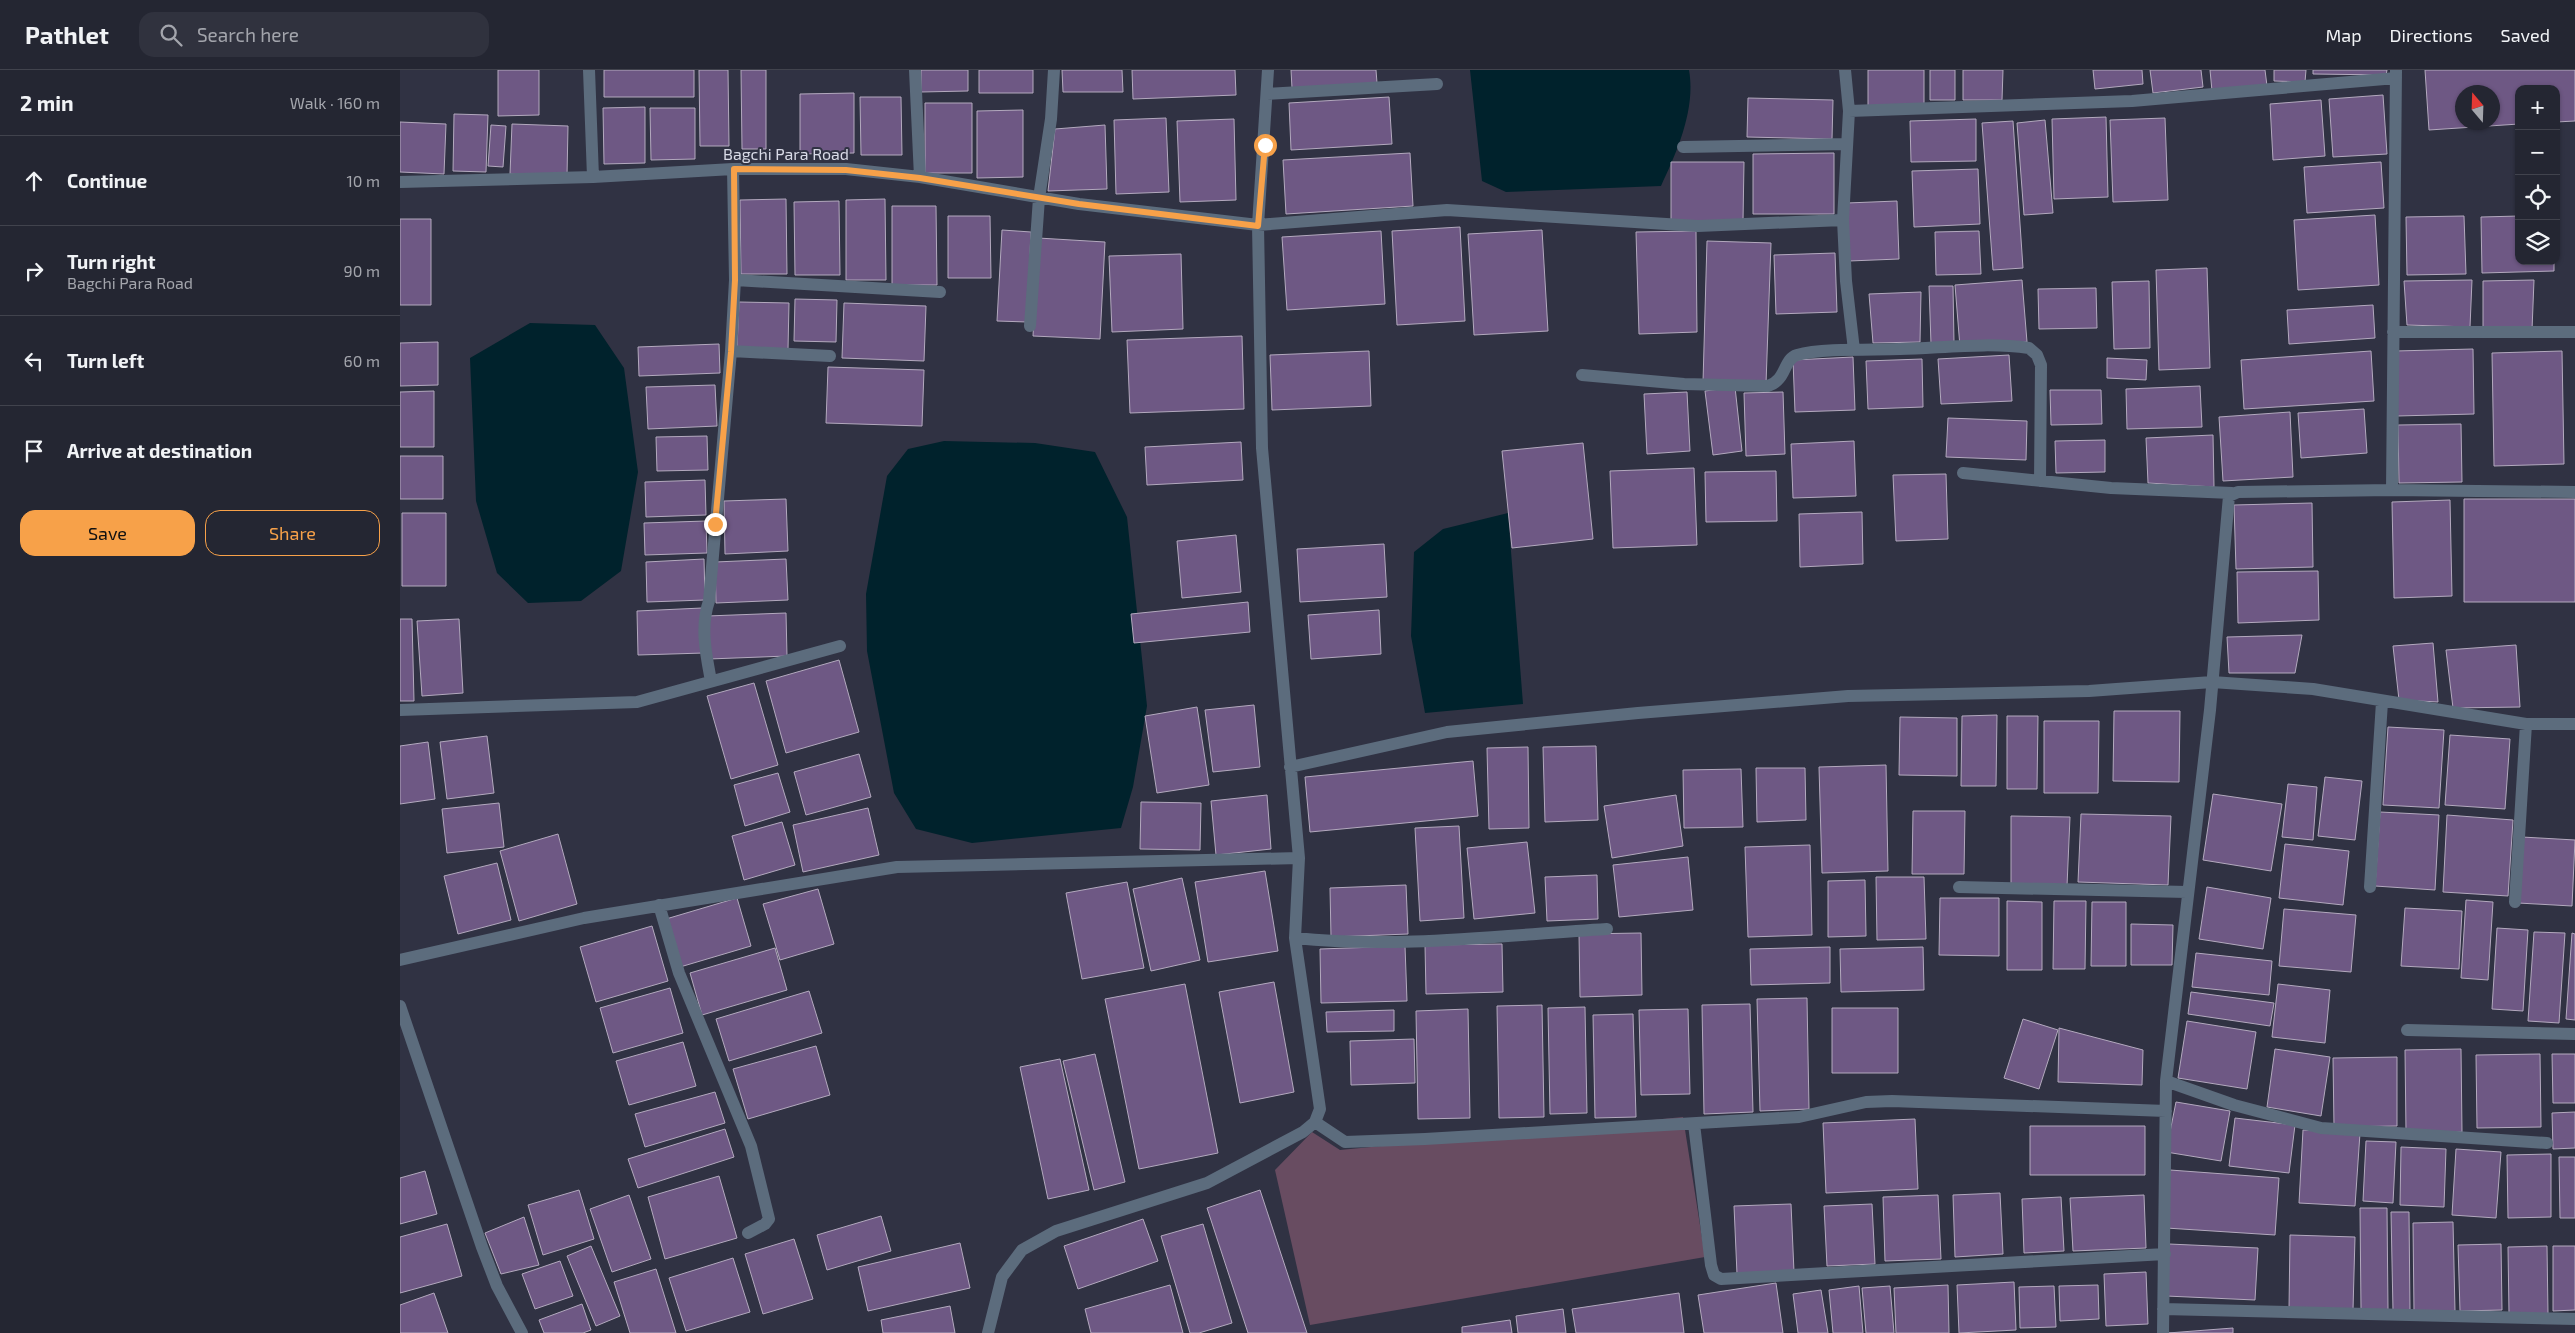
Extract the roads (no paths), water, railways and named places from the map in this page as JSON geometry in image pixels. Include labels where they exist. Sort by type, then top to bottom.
[{"type":"street","points":[[589,70],[593,177]]},
{"type":"street","points":[[916,70],[920,178]]},
{"type":"street","points":[[1030,326],[1039,198],[1051,119],[1054,70]]},
{"type":"street","points":[[988,1333],[1002,1277],[1022,1250],[1056,1230],[1207,1182],[1302,1132],[1315,1122],[1320,1109],[1295,938],[1300,858],[1290,767],[1262,448],[1258,226],[1268,70]]},
{"type":"street","points":[[1845,70],[1849,111],[1843,220],[1846,281],[1854,350]]},
{"type":"street","points":[[1849,111],[2132,101],[2396,74],[2392,490]]},
{"type":"street","points":[[1267,94],[1437,84]]},
{"type":"street","points":[[1683,147],[1847,144]]},
{"type":"street","points":[[711,681],[705,650],[704,615],[709,601],[731,352],[735,280],[734,169]]},
{"type":"street","name":"Bagchi Para Road","points":[[400,182],[593,177],[734,169],[846,170],[920,178],[1039,198],[1258,226],[1447,210],[1698,226],[1843,220]]},
{"type":"street","points":[[735,280],[940,292]]},
{"type":"street","points":[[2393,332],[2575,332]]},
{"type":"street","points":[[1582,375],[1684,384],[1768,386],[1777,383],[1793,357],[1854,350],[2030,348],[2037,355],[2041,365],[2040,481]]},
{"type":"street","points":[[731,352],[830,356]]},
{"type":"street","points":[[1963,473],[2111,488],[2232,493],[2392,490],[2575,492]]},
{"type":"street","points":[[2163,1333],[2166,1081],[2212,682],[2229,496],[2232,493]]},
{"type":"street","points":[[400,710],[637,702],[840,646]]},
{"type":"street","points":[[1290,767],[1447,732],[1638,713],[1848,696],[2089,691],[2212,682],[2313,689],[2382,702],[2526,724],[2575,724]]},
{"type":"street","points":[[2370,887],[2382,702]]},
{"type":"street","points":[[2515,902],[2526,724]]},
{"type":"street","points":[[400,960],[584,918],[897,868],[1300,858]]},
{"type":"street","points":[[1959,887],[2187,892]]},
{"type":"street","points":[[659,905],[679,974],[751,1146],[769,1212],[769,1219],[765,1224],[748,1233]]},
{"type":"street","points":[[1295,938],[1341,943],[1412,941],[1607,928]]},
{"type":"street","points":[[400,1006],[482,1247],[498,1286],[522,1333]]},
{"type":"street","points":[[2407,1030],[2575,1034]]},
{"type":"street","points":[[2166,1081],[2234,1105],[2321,1128],[2547,1144]]},
{"type":"street","points":[[1315,1122],[1345,1142],[1799,1117],[1866,1102],[1892,1101],[2166,1111]]},
{"type":"street","points":[[1694,1124],[1711,1265],[1714,1274],[1721,1279],[2165,1254]]},
{"type":"street","points":[[2163,1309],[2575,1319]]},
{"type":"water","points":[[1470,70],[1689,70],[1690,100],[1684,130],[1661,186],[1506,192],[1482,181]]},
{"type":"water","points":[[530,323],[595,325],[624,368],[638,472],[621,571],[581,601],[528,603],[497,573],[476,501],[470,358]]},
{"type":"water","points":[[944,441],[1035,443],[1095,452],[1127,517],[1147,706],[1133,787],[1121,828],[972,843],[916,829],[894,793],[867,651],[866,594],[887,476],[908,449]]},
{"type":"water","points":[[1508,513],[1523,704],[1425,713],[1411,636],[1414,552],[1443,529]]}]
